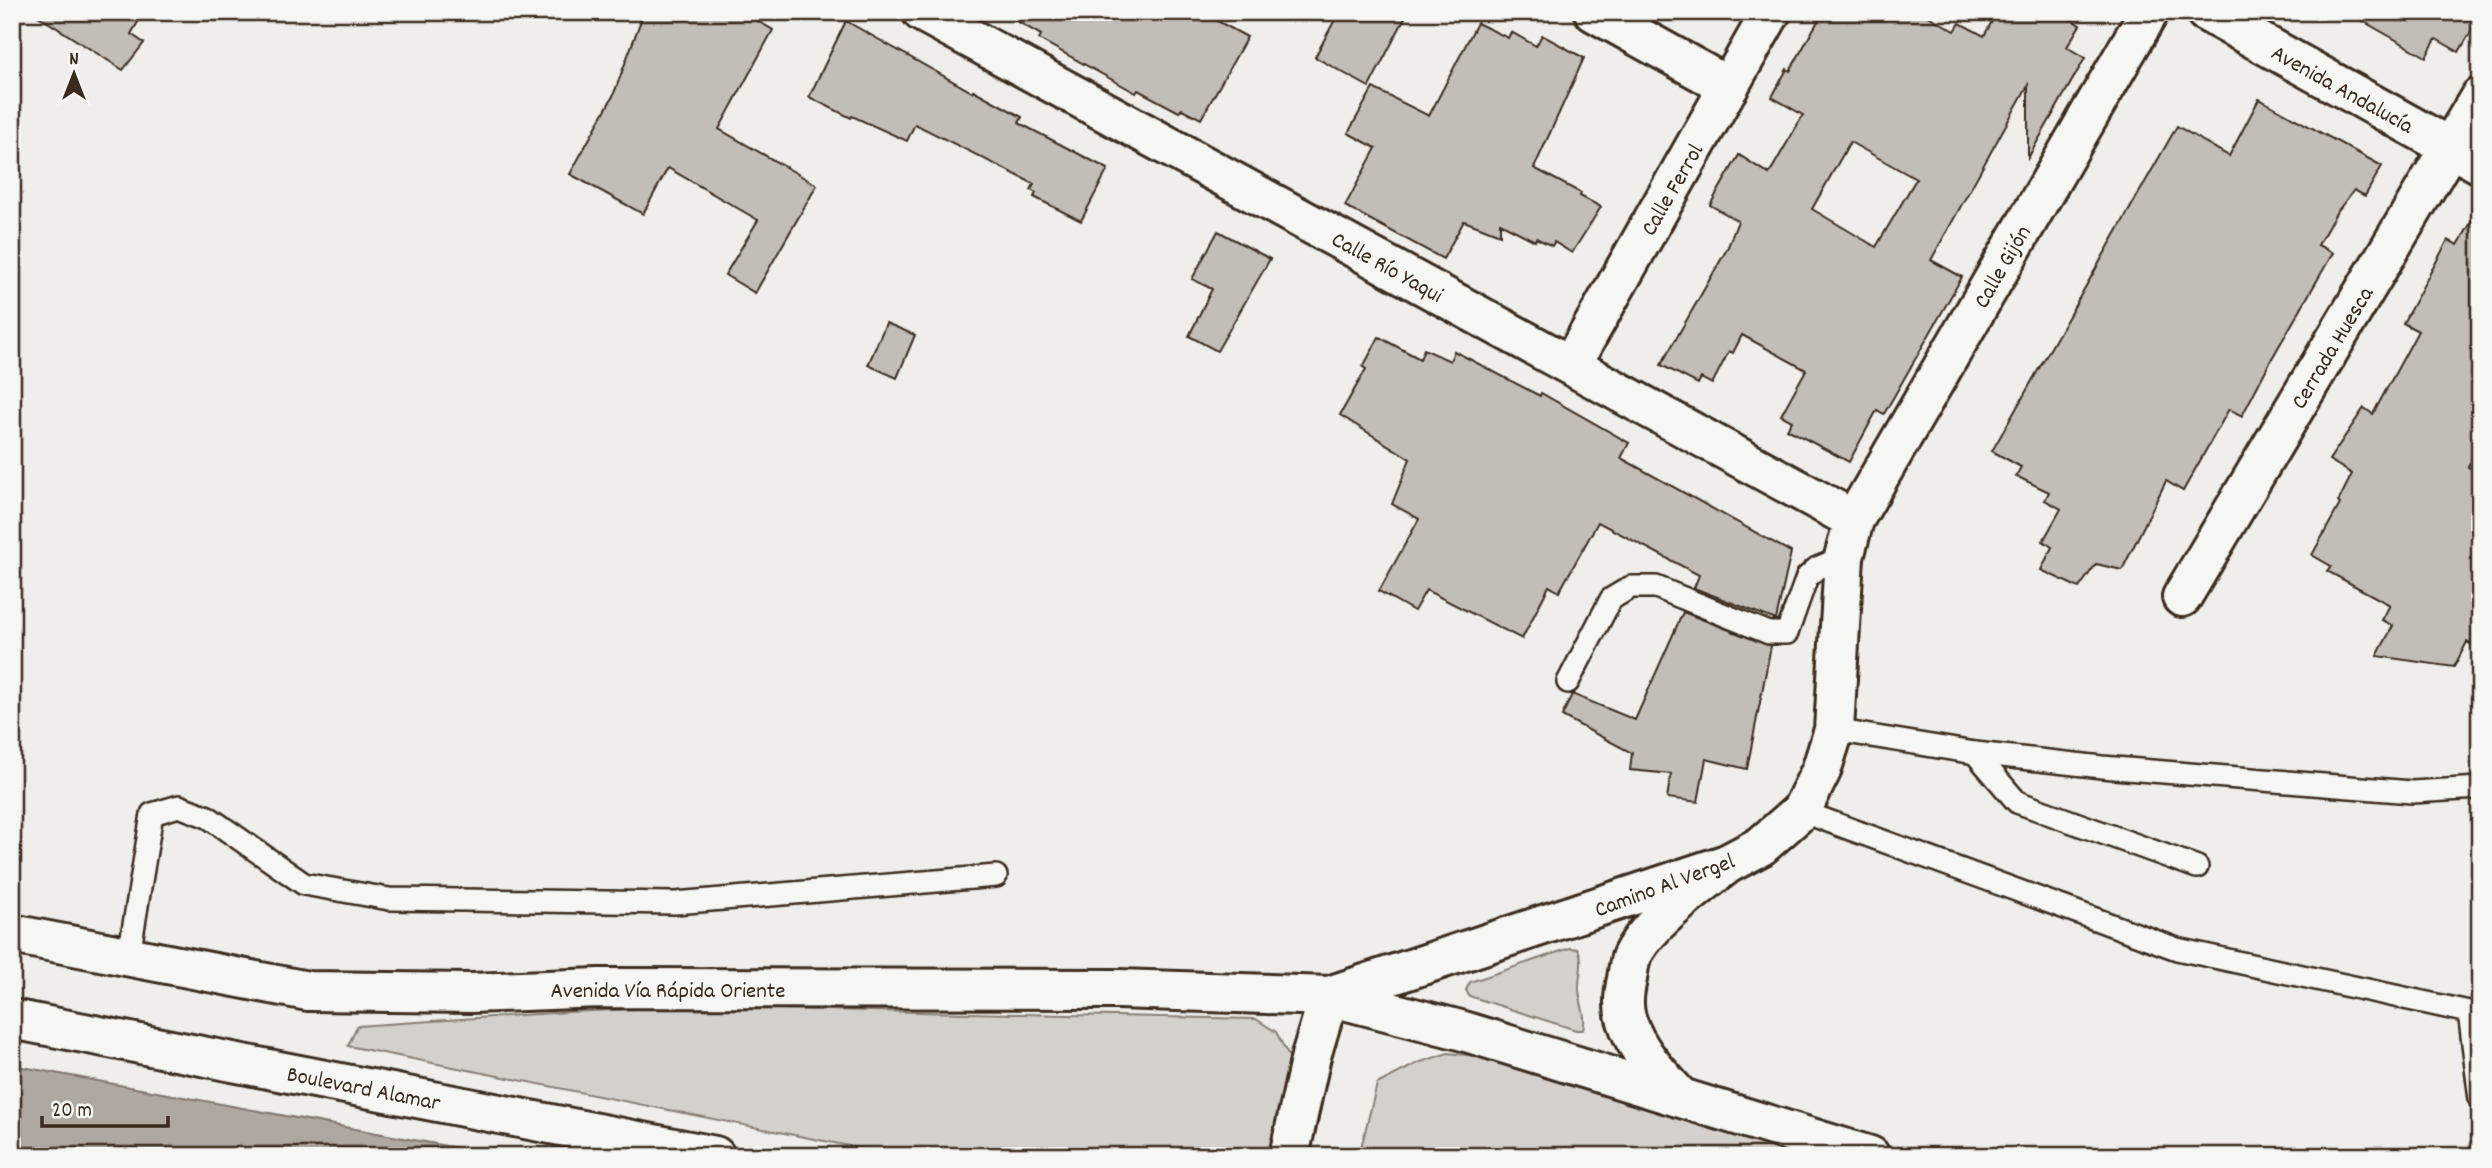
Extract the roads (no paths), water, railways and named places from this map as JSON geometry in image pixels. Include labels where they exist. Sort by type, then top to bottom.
[{"type":"main road","name":"Calle Río Yaqui","points":[[922,12],[1854,520]]},
{"type":"main road","points":[[1594,12],[1729,87]]},
{"type":"main road","name":"Calle Ferrol","points":[[1571,365],[1771,12]]},
{"type":"main road","name":"Calle Gijón","points":[[1854,520],[2149,12]]},
{"type":"main road","name":"Avenida Andalucía","points":[[2206,12],[2465,155]]},
{"type":"main road","name":"Cerrada Huesca","points":[[2182,597],[2465,155],[2480,97]]},
{"type":"main road","name":"Camino Al Vergel","points":[[1329,996],[1727,864],[1760,845],[1801,811],[1821,771],[1834,730],[1844,557],[1854,520]]},
{"type":"main road","points":[[1679,1096],[1652,1067],[1639,1046],[1626,1021],[1623,994],[1632,957],[1652,929],[1678,903],[1727,864]]},
{"type":"main road","name":"Avenida Vía Rápida Oriente","points":[[12,934],[308,991],[471,993],[599,988],[1118,989],[1329,996]]},
{"type":"main road","points":[[1290,1156],[1311,1056],[1329,996],[1460,1030],[1870,1156]]},
{"type":"main road","name":"Boulevard Alamar","points":[[12,1019],[715,1156]]},
{"type":"lane","points":[[1568,681],[1611,599],[1631,587],[1656,587],[1769,633],[1787,633],[1807,577],[1817,568],[1844,557]]},
{"type":"lane","points":[[1834,730],[1975,753],[2102,767],[2412,792],[2480,788]]},
{"type":"lane","points":[[1975,753],[2017,802],[2197,867]]},
{"type":"lane","points":[[128,955],[152,814],[179,806],[208,817],[304,884],[389,899],[675,903],[996,876]]},
{"type":"lane","points":[[1801,811],[2177,949],[2469,1012],[2480,1098]]}]
